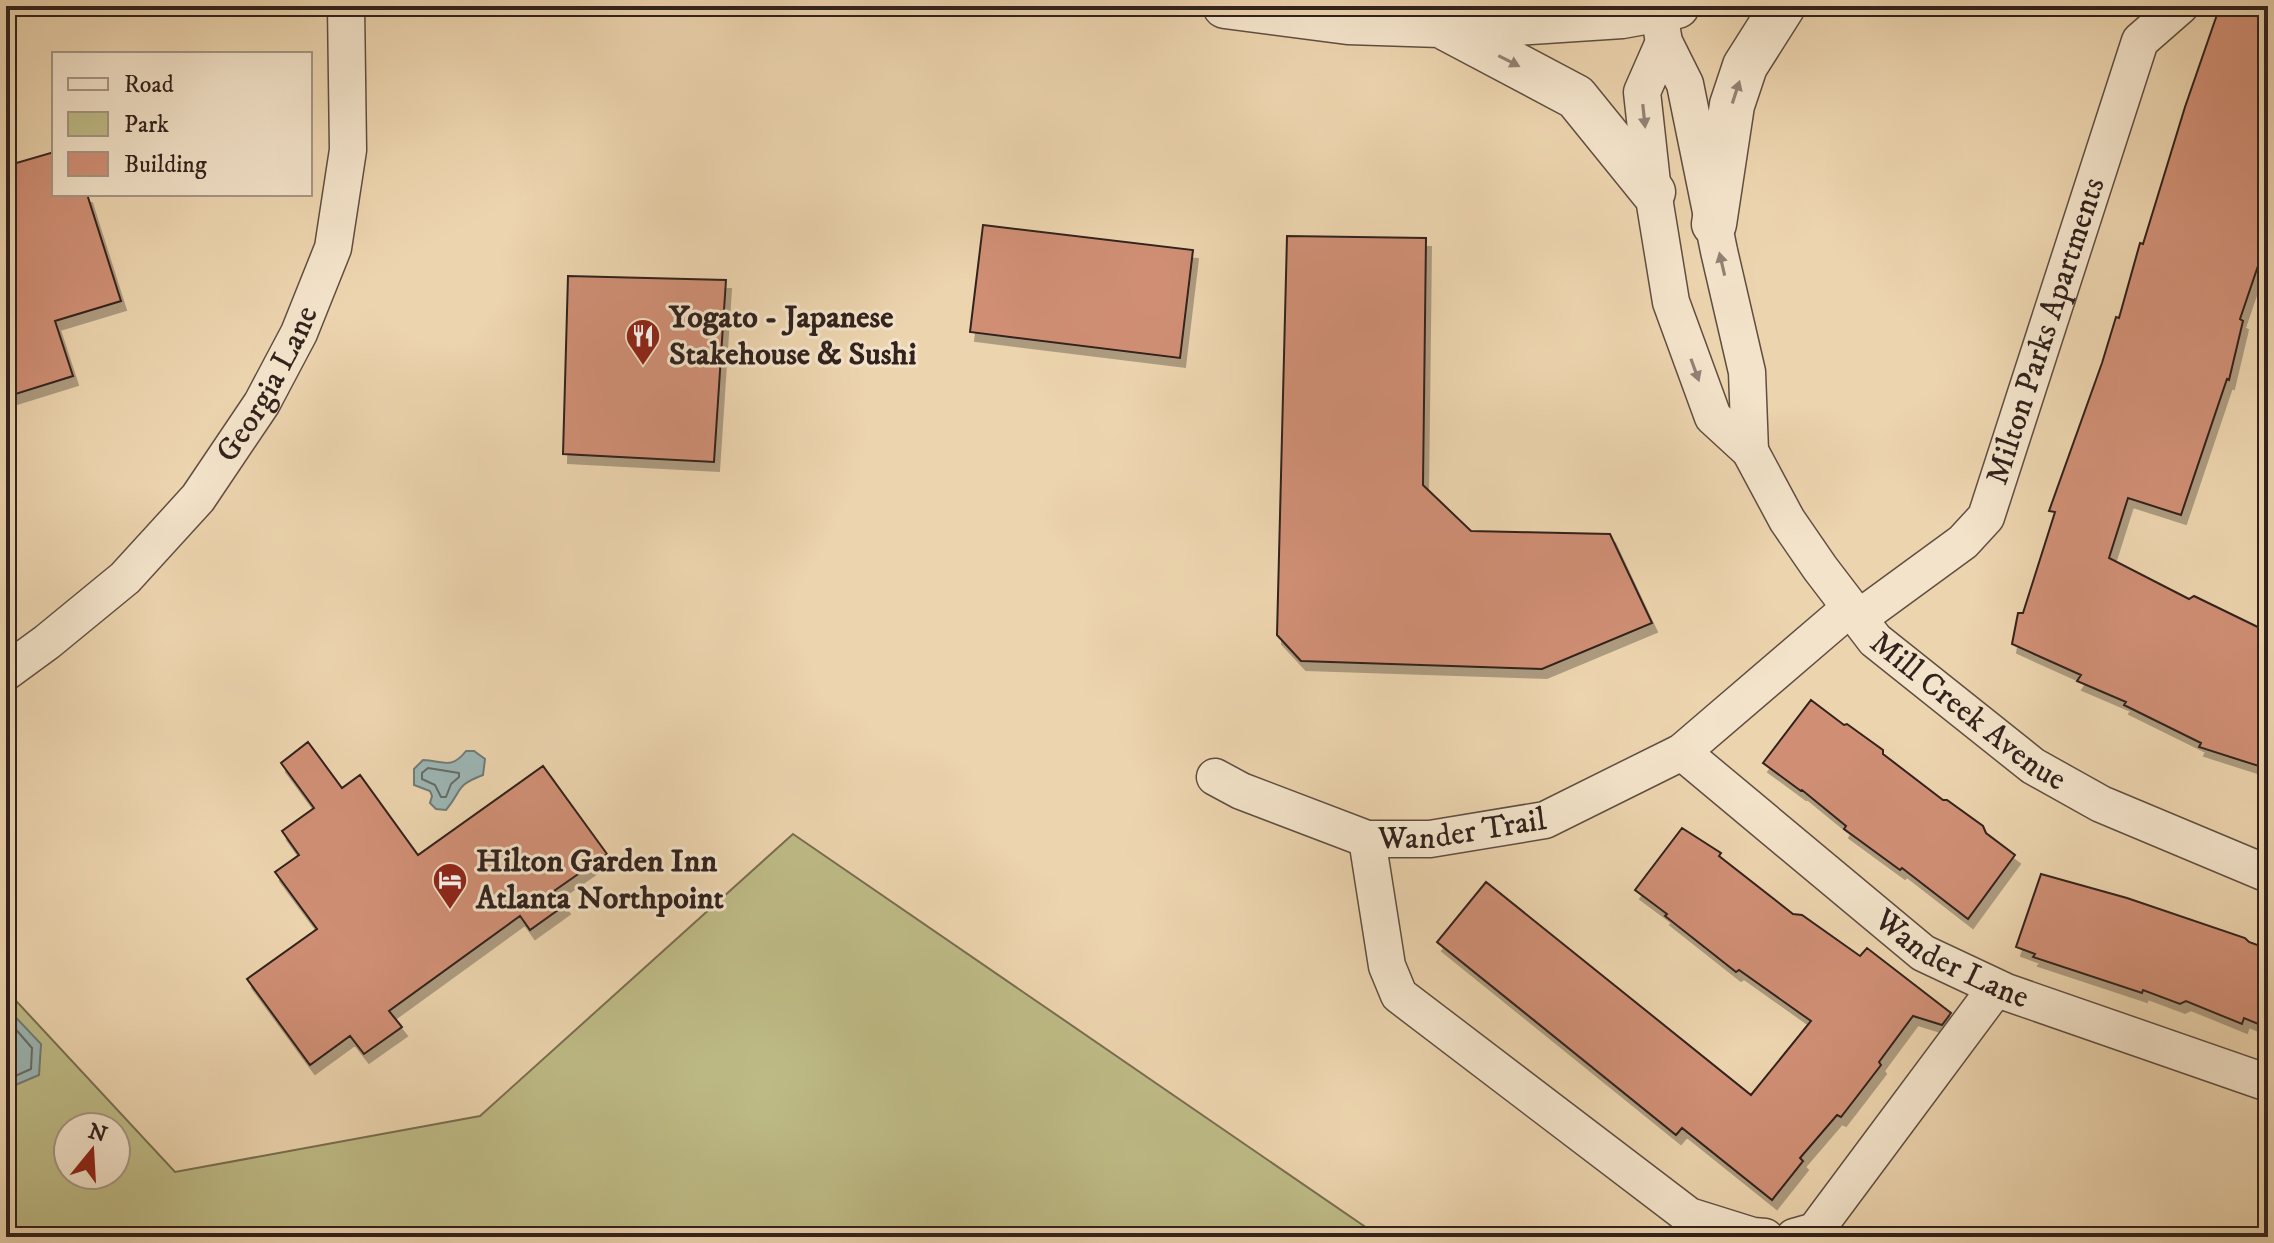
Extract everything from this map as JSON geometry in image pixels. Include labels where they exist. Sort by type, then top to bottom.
[{"type":"street","name":"Georgia Lane","points":[[6,672],[125,578],[198,498],[262,403],[299,333],[333,248],[348,150],[346,6]]},
{"type":"street","points":[[1225,6],[1348,22],[1440,25],[1665,16]]},
{"type":"street","points":[[1714,224],[1732,105],[1745,66],[1783,6]]},
{"type":"street","name":"Milton Parks Apartments","points":[[1854,613],[1963,542],[1986,517],[2140,41],[2180,6]]},
{"type":"street","name":"Mill Creek Avenue","points":[[1665,16],[1685,84],[1747,372],[1750,451]]},
{"type":"street","name":"Mill Creek Avenue","points":[[1665,16],[1642,92],[1653,192],[1671,302],[1713,417],[1750,451],[1787,520],[1875,640],[2033,766],[2101,804],[2268,874]]},
{"type":"street","points":[[1440,25],[1576,97],[1653,192]]},
{"type":"street","name":"Wander Trail","points":[[1765,1237],[1689,1216],[1399,995],[1387,966],[1367,839],[1430,839],[1545,820],[1682,752],[1854,613]]},
{"type":"street","name":"Wander Lane","points":[[1682,752],[1923,953],[1996,988],[2268,1083]]},
{"type":"street","points":[[1215,777],[1241,791],[1367,839]]},
{"type":"street","points":[[1794,1237],[1815,1231],[1996,988]]},
{"type":"green space","points":[[793,834],[1380,1237],[6,1237],[6,990],[118,1111],[52,1111],[52,1191],[132,1191],[132,1126],[175,1172],[480,1116]]},
{"type":"water","points":[[466,751],[474,751],[485,759],[483,775],[463,786],[446,810],[436,809],[430,803],[430,791],[414,785],[414,769],[423,760],[442,763],[456,761]]},
{"type":"water","points":[[6,1007],[41,1044],[39,1075],[6,1089]]},
{"type":"building","points":[[2220,6],[2268,6],[2268,263],[2259,263],[2240,319],[2243,321],[2229,380],[2181,515],[2128,498],[2109,558],[2189,599],[2194,596],[2268,632],[2268,769],[2199,747],[2201,743],[2124,705],[2126,702],[2077,681],[2081,675],[2012,644],[2018,613],[2023,613],[2055,512],[2049,511],[2116,317],[2119,318],[2140,243],[2143,244]]},
{"type":"building","points":[[52,153],[52,196],[88,196],[121,301],[55,321],[73,376],[6,397],[6,166]]},
{"type":"building","points":[[983,225],[1193,250],[1180,358],[970,332]]},
{"type":"building","points":[[1287,236],[1426,238],[1423,485],[1471,531],[1610,534],[1652,623],[1542,669],[1301,661],[1277,635]]},
{"type":"building","name":"Yogato - Japanese Stakehouse & Sushi","points":[[568,276],[726,280],[714,462],[563,454]]},
{"type":"building","points":[[1811,700],[1883,750],[1883,754],[1983,826],[1986,833],[2015,855],[1968,919],[1902,868],[1900,870],[1844,829],[1846,826],[1802,790],[1763,763]]},
{"type":"building","name":"Hilton Garden Inn Atlanta Northpoint","points":[[308,742],[342,788],[360,775],[418,855],[543,766],[607,854],[554,891],[565,905],[530,930],[520,916],[389,1011],[402,1027],[364,1054],[350,1036],[310,1065],[247,979],[317,929],[275,872],[299,855],[282,831],[314,808],[281,763]]},
{"type":"building","points":[[1682,828],[1721,853],[1719,856],[1793,914],[1802,915],[1860,956],[1867,948],[1951,1013],[1942,1025],[1913,1016],[1855,1099],[1800,1158],[1803,1161],[1772,1200],[1682,1128],[1676,1135],[1437,942],[1486,882],[1751,1095],[1811,1021],[1739,970],[1736,972],[1635,890]]},
{"type":"building","points":[[2041,874],[2127,898],[2245,938],[2268,949],[2268,1028],[2244,1018],[2242,1024],[2186,1001],[2180,1004],[2143,990],[2142,993],[2033,957],[2035,954],[2016,947]]},
{"type":"place","name":"Yogato - Japanese Stakehouse & Sushi","points":[[643,367]]},
{"type":"place","name":"Hilton Garden Inn Atlanta Northpoint","points":[[450,911]]}]
